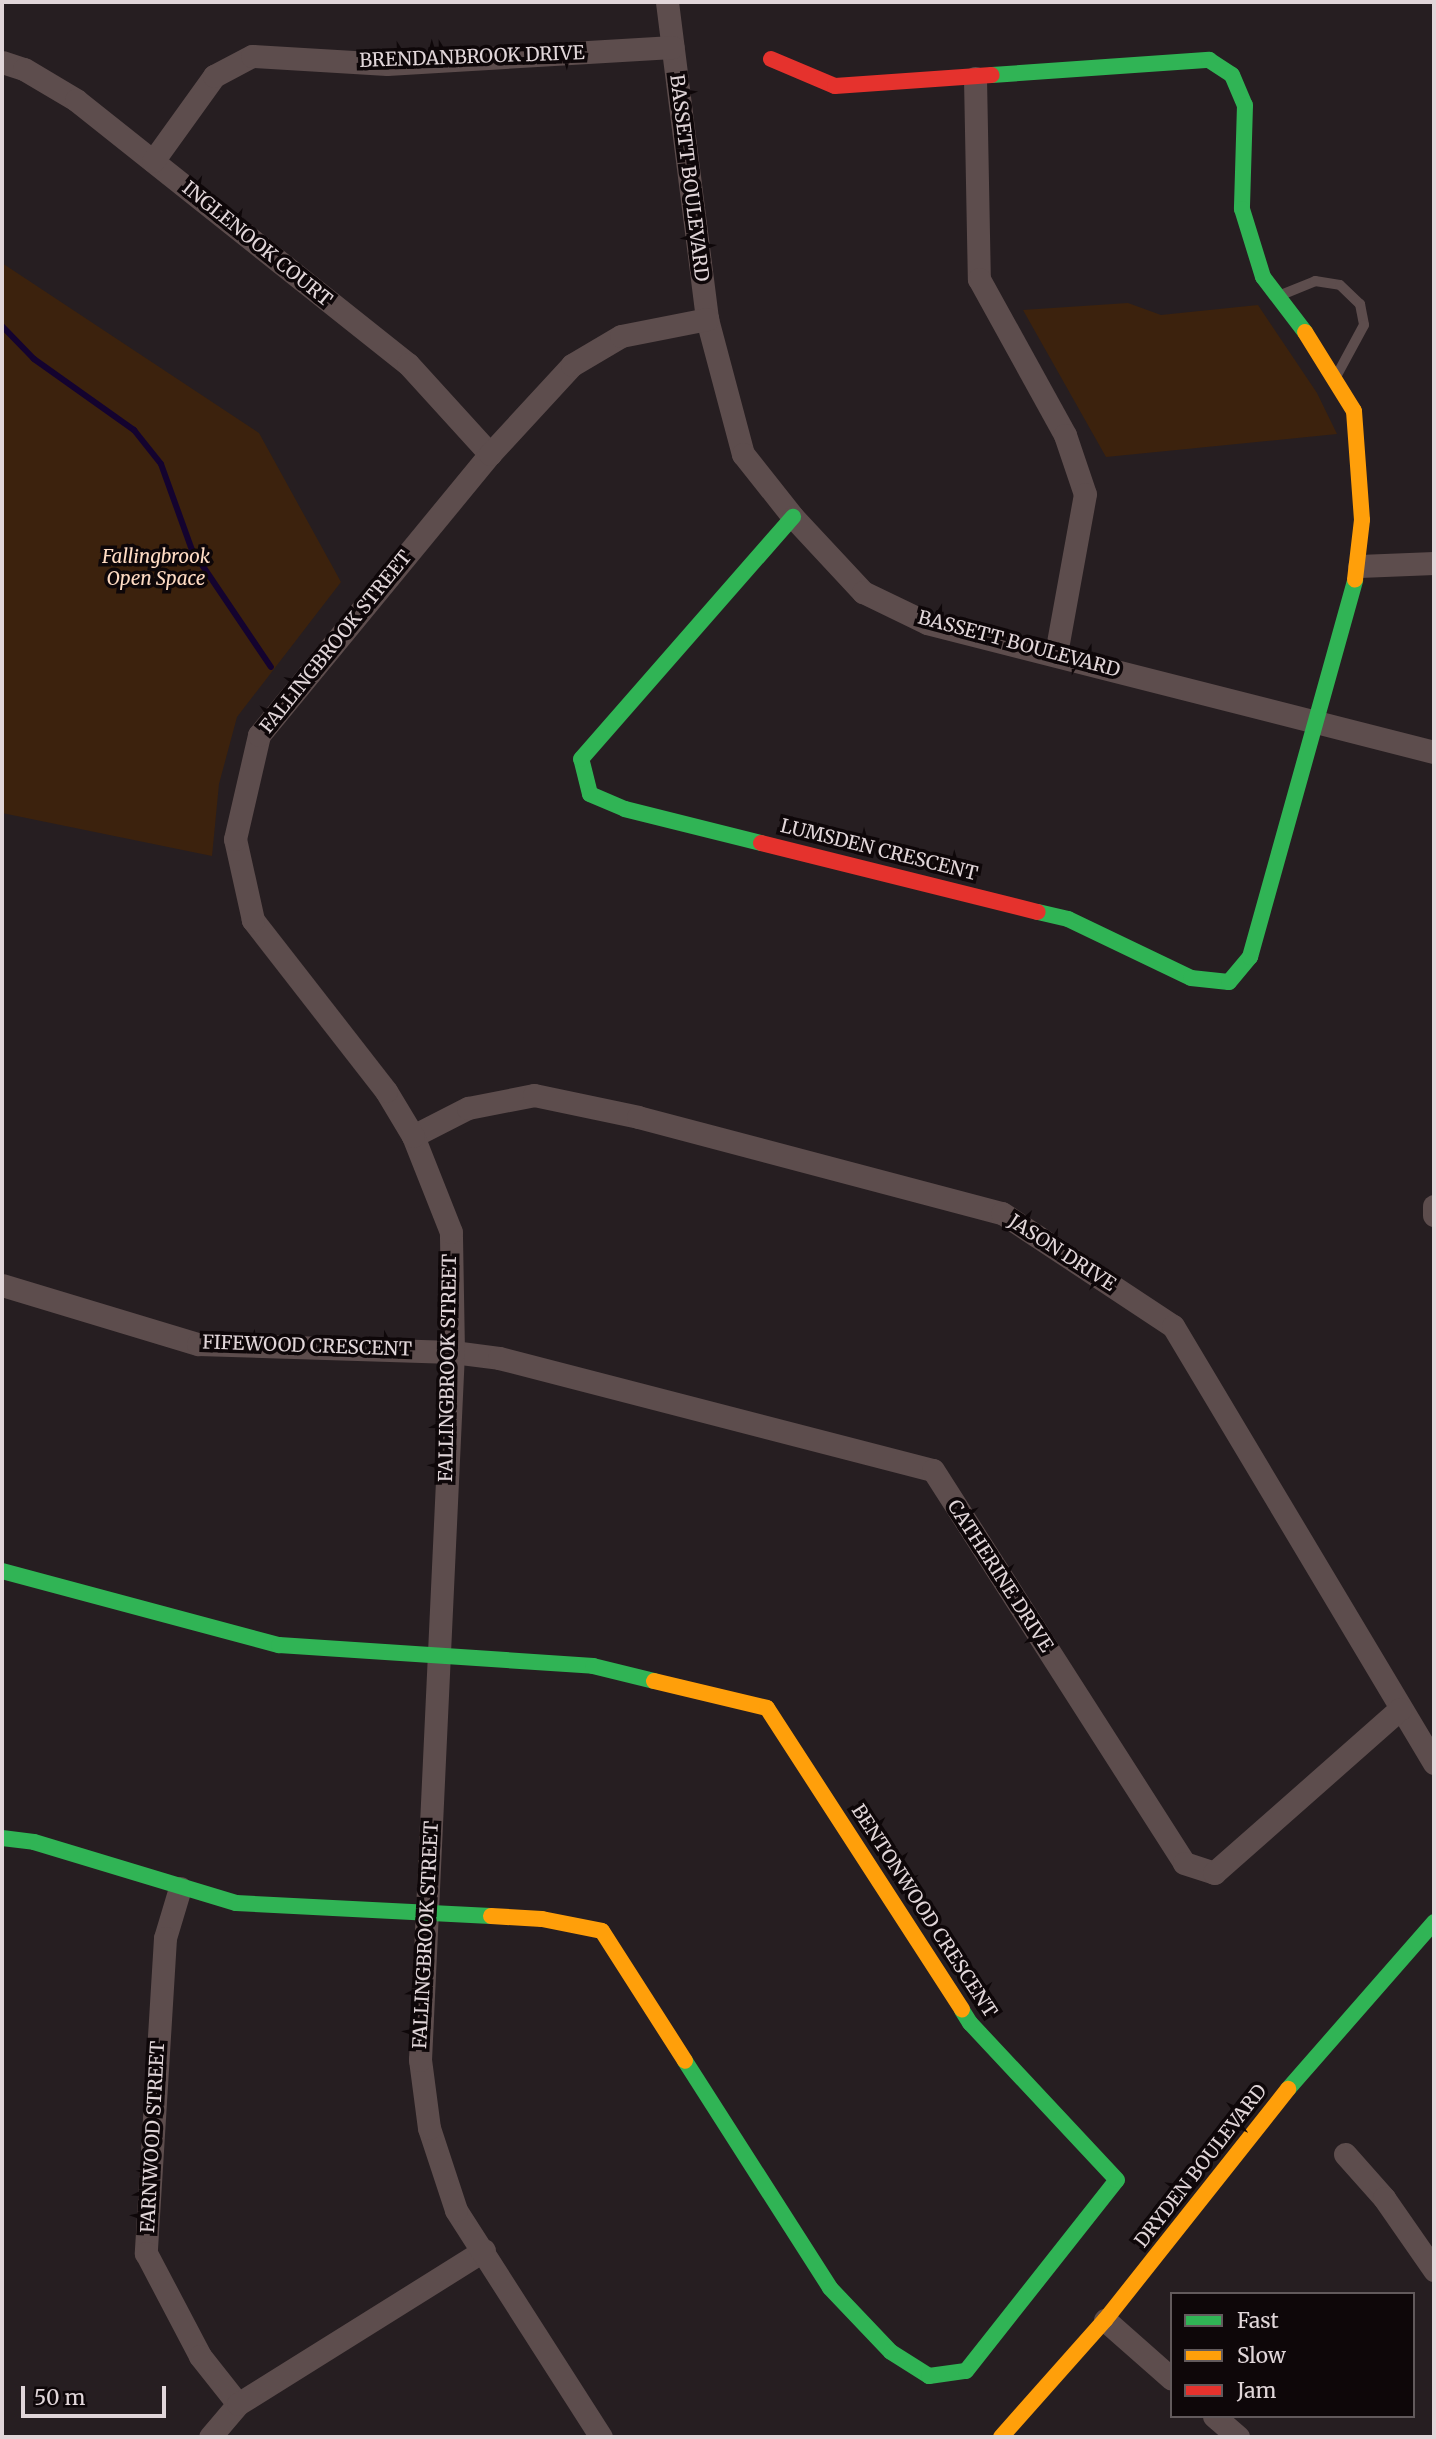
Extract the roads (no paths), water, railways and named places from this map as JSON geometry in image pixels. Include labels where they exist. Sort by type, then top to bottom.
[{"type":"street","name":"BASSETT BOULEVARD","points":[[667,2],[706,319],[743,454],[793,517],[863,592],[927,623],[1434,752]]},
{"type":"street","name":"BRENDANBROOK DRIVE","points":[[153,162],[214,76],[252,56],[387,64],[672,47]]},
{"type":"street","points":[[771,59],[835,86],[1209,60],[1232,75],[1245,105],[1242,209],[1264,277],[1315,344],[1354,411],[1362,520],[1359,566],[1316,721]]},
{"type":"street","name":"INGLENOOK COURT","points":[[2,62],[24,69],[76,100],[408,364],[490,454]]},
{"type":"street","points":[[975,78],[979,279],[1065,435],[1085,494],[1056,654]]},
{"type":"street","name":"FALLINGBROOK STREET","points":[[601,2437],[456,2210],[429,2128],[420,2060],[453,1352],[451,1232],[413,1136],[386,1090],[253,920],[235,839],[259,735],[490,454],[572,365],[621,336],[706,319]]},
{"type":"street","name":"LUMSDEN CRESCENT","points":[[793,517],[582,758],[590,793],[625,808],[1068,919],[1191,978],[1228,982],[1250,957],[1316,721]]},
{"type":"street","points":[[1359,566],[1434,563]]},
{"type":"street","name":"JASON DRIVE","points":[[413,1136],[468,1108],[534,1095],[638,1116],[1002,1213],[1173,1326],[1399,1709],[1434,1763]]},
{"type":"street","points":[[1434,1206],[1434,1215]]},
{"type":"street","name":"FIFEWOOD CRESCENT","points":[[2,1285],[198,1343],[453,1352]]},
{"type":"street","name":"CATHERINE DRIVE","points":[[453,1352],[499,1358],[933,1470],[1184,1863],[1214,1874],[1399,1709]]},
{"type":"street","points":[[2,1571],[279,1645],[437,1656]]},
{"type":"street","name":"BENTONWOOD CRESCENT","points":[[428,1913],[542,1919],[602,1931],[830,2288],[891,2352],[929,2376],[966,2371],[1117,2180],[970,2023],[767,1708],[593,1666],[437,1656]]},
{"type":"street","points":[[2,1838],[34,1842],[236,1903],[428,1913]]},
{"type":"street","name":"FARNWOOD STREET","points":[[180,1888],[164,1938],[146,2253],[200,2356],[238,2404]]},
{"type":"street","name":"DRYDEN BOULEVARD","points":[[1002,2437],[1105,2320],[1299,2074],[1434,1922]]},
{"type":"street","points":[[1345,2154],[1384,2198],[1434,2270]]},
{"type":"street","points":[[209,2437],[238,2404],[484,2250]]},
{"type":"street","points":[[1105,2320],[1170,2377]]},
{"type":"street","points":[[1216,2418],[1238,2437]]},
{"type":"lane","points":[[1278,296],[1315,281],[1340,285],[1360,304],[1364,325],[1335,379]]},
{"type":"waterway","points":[[2,326],[34,359],[134,430],[161,464],[192,550],[271,667]]},
{"type":"park label","name":"Fallingbrook Open Space","points":[[156,568]]}]
